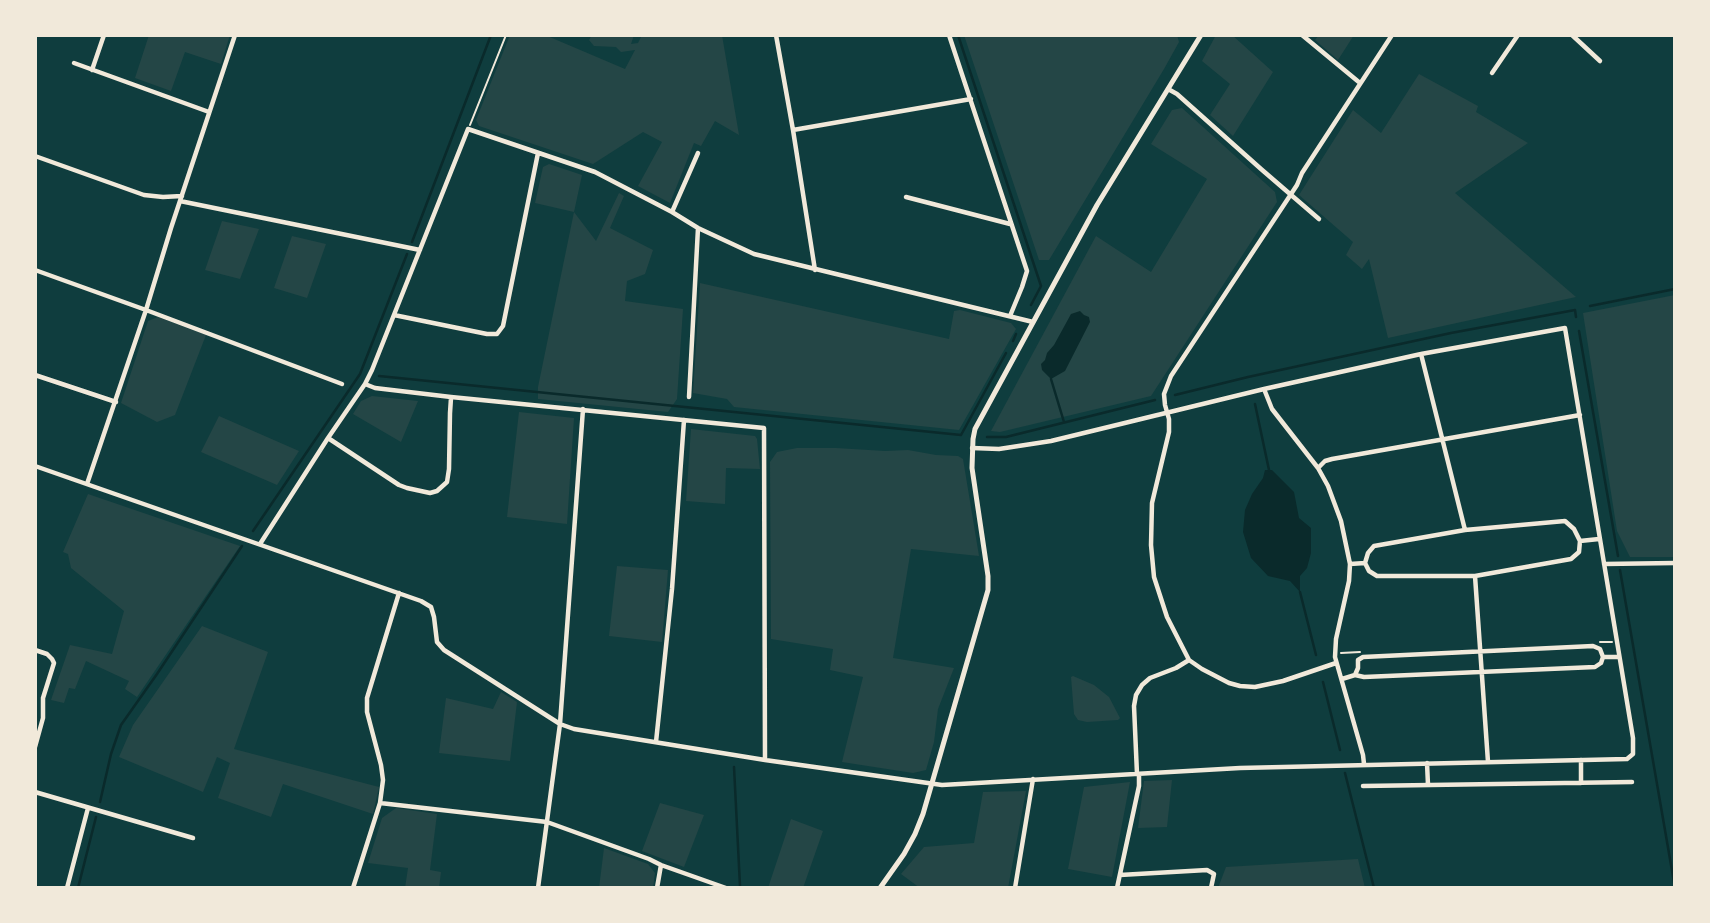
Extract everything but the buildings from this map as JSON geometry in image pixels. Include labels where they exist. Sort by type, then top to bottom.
[{"type":"street","points":[[92,70],[104,35]]},
{"type":"street","points":[[87,484],[235,35]]},
{"type":"street","points":[[776,35],[815,270]]},
{"type":"street","points":[[950,35],[1027,271],[1010,316]]},
{"type":"street","points":[[880,888],[915,834],[988,590],[973,481],[972,448],[975,429],[1097,205],[1201,35]]},
{"type":"street","points":[[1302,35],[1360,83]]},
{"type":"street","points":[[1336,663],[1283,681],[1255,687],[1229,683],[1189,660],[1175,637],[1162,606],[1154,576],[1151,560],[1152,503],[1169,432],[1164,394],[1171,376],[1392,35]]},
{"type":"street","points":[[1492,73],[1518,35]]},
{"type":"street","points":[[1572,35],[1600,61]]},
{"type":"street","points":[[75,63],[209,112]]},
{"type":"street","points":[[1168,89],[1320,219]]},
{"type":"street","points":[[793,130],[971,99]]},
{"type":"street","points":[[260,544],[365,384],[468,129],[595,173],[673,212],[698,228],[754,254],[1033,322]]},
{"type":"street","points":[[394,315],[497,334],[503,326],[538,153]]},
{"type":"street","points":[[673,212],[698,153]]},
{"type":"street","points":[[35,156],[145,195],[181,199],[421,250]]},
{"type":"street","points":[[906,197],[1011,224]]},
{"type":"street","points":[[689,397],[698,228]]},
{"type":"street","points":[[35,270],[342,384]]},
{"type":"street","points":[[35,466],[421,601],[431,607],[437,642],[444,650],[560,724],[575,729],[931,784],[1213,769],[1627,759],[1633,754],[1565,328],[1421,354],[1023,446],[972,448]]},
{"type":"street","points":[[1421,354],[1465,530]]},
{"type":"street","points":[[35,375],[116,402]]},
{"type":"street","points":[[365,384],[375,388],[451,397],[764,428],[765,760]]},
{"type":"street","points":[[1264,389],[1272,409],[1318,468],[1341,521],[1350,564],[1335,657],[1364,764]]},
{"type":"street","points":[[328,438],[399,485],[430,493],[437,491],[447,482],[449,469],[451,397]]},
{"type":"street","points":[[538,888],[560,724],[583,409]]},
{"type":"street","points":[[1318,468],[1325,461],[1332,459],[1580,415]]},
{"type":"street","points":[[656,743],[672,589],[684,420]]},
{"type":"street","points":[[1564,521],[1574,529],[1580,541],[1578,552],[1571,559],[1475,576],[1377,576],[1369,571],[1365,563],[1368,552],[1374,546],[1465,530],[1564,521]]},
{"type":"street","points":[[1580,541],[1600,539]]},
{"type":"street","points":[[1350,564],[1365,563]]},
{"type":"street","points":[[1604,564],[1675,563]]},
{"type":"street","points":[[1475,576],[1488,762]]},
{"type":"street","points":[[353,888],[380,803],[383,780],[367,712],[368,698],[399,593]]},
{"type":"street","points":[[1342,679],[1355,675],[1364,677],[1595,667],[1601,663],[1603,657],[1600,649],[1593,646],[1363,657],[1358,660],[1359,668],[1355,675]]},
{"type":"street","points":[[35,650],[47,654],[54,663],[35,747]]},
{"type":"street","points":[[1603,657],[1619,657]]},
{"type":"street","points":[[1117,888],[1139,786],[1134,714],[1136,695],[1150,678],[1189,660]]},
{"type":"street","points":[[1581,760],[1581,783]]},
{"type":"street","points":[[1427,763],[1428,785]]},
{"type":"street","points":[[1015,888],[1033,779]]},
{"type":"street","points":[[1363,786],[1632,782]]},
{"type":"street","points":[[35,792],[193,838]]},
{"type":"street","points":[[380,803],[547,822],[726,888]]},
{"type":"street","points":[[67,888],[88,808]]},
{"type":"street","points":[[657,888],[661,865]]},
{"type":"street","points":[[1120,875],[1207,870],[1214,874],[1210,888]]},
{"type":"path","points":[[468,129],[506,35]]},
{"type":"shaded area","points":[[149,35],[230,35],[221,64],[185,52],[171,91],[135,78]]},
{"type":"shaded area","points":[[510,35],[545,35],[625,69],[635,50],[621,52],[616,47],[594,46],[589,40],[592,35],[634,35],[631,44],[638,43],[642,35],[722,35],[739,135],[715,121],[701,146],[694,143],[670,203],[638,186],[662,142],[643,132],[593,164],[479,126],[476,120]]},
{"type":"shaded area","points":[[964,35],[1177,35],[1179,42],[1164,69],[1049,260],[1039,260]]},
{"type":"shaded area","points":[[1216,35],[1232,35],[1273,72],[1233,136],[1210,115],[1230,84],[1202,61]]},
{"type":"shaded area","points":[[1319,35],[1354,35],[1338,60],[1315,40]]},
{"type":"shaded area","points":[[1419,74],[1478,106],[1476,112],[1528,143],[1455,193],[1576,297],[1388,338],[1369,259],[1362,269],[1346,255],[1353,242],[1299,195],[1353,110],[1381,133]]},
{"type":"shaded area","points":[[1182,108],[1275,192],[1277,202],[1151,396],[1000,432],[991,431],[1096,236],[1151,272],[1207,179],[1151,144],[1172,110]]},
{"type":"shaded area","points":[[549,164],[582,175],[574,212],[535,203],[543,167]]},
{"type":"shaded area","points":[[619,193],[624,196],[610,228],[653,250],[645,274],[627,281],[625,301],[683,309],[677,399],[668,412],[538,399],[538,387],[574,212],[596,241]]},
{"type":"shaded area","points":[[222,221],[259,229],[240,279],[205,270]]},
{"type":"shaded area","points":[[292,236],[326,244],[307,298],[274,288]]},
{"type":"shaded area","points":[[700,283],[949,339],[954,311],[960,310],[1011,323],[1016,329],[959,430],[734,407],[727,399],[693,393]]},
{"type":"shaded area","points":[[1675,295],[1675,557],[1630,557],[1617,531],[1583,313]]},
{"type":"shaded area","points":[[1080,311],[1089,317],[1090,322],[1065,371],[1051,379],[1042,370],[1041,364],[1071,314]]},
{"type":"shaded area","points":[[158,317],[206,335],[175,415],[157,422],[121,403],[148,321]]},
{"type":"shaded area","points":[[372,396],[418,401],[401,442],[353,414],[361,401]]},
{"type":"shaded area","points":[[519,412],[574,418],[567,524],[507,517]]},
{"type":"shaded area","points":[[219,416],[299,451],[277,485],[201,452]]},
{"type":"shaded area","points":[[691,429],[755,436],[757,439],[760,469],[726,468],[725,504],[686,501]]},
{"type":"shaded area","points":[[797,448],[908,450],[958,456],[963,459],[979,556],[911,549],[893,658],[954,668],[938,709],[934,742],[926,770],[913,773],[842,762],[863,677],[830,670],[833,649],[771,639],[770,462],[777,452]]},
{"type":"shaded area","points":[[1265,470],[1272,470],[1294,492],[1299,518],[1311,528],[1311,553],[1307,568],[1300,576],[1300,592],[1290,581],[1268,576],[1251,558],[1243,532],[1245,510]]},
{"type":"shaded area","points":[[88,494],[240,546],[137,697],[125,689],[129,681],[86,661],[75,689],[69,688],[64,703],[51,700],[70,645],[112,654],[124,611],[71,568],[68,554],[63,552]]},
{"type":"shaded area","points":[[617,566],[668,570],[662,642],[609,636]]},
{"type":"shaded area","points":[[202,626],[268,652],[234,749],[379,787],[373,814],[283,784],[271,817],[218,798],[230,763],[217,757],[203,792],[119,757],[133,725]]},
{"type":"shaded area","points":[[1073,676],[1094,685],[1109,697],[1120,718],[1087,722],[1078,720],[1074,714]]},
{"type":"shaded area","points":[[501,692],[517,702],[510,761],[439,753],[446,698],[493,709]]},
{"type":"shaded area","points":[[1172,780],[1167,827],[1138,828],[1144,781]]},
{"type":"shaded area","points":[[1130,782],[1112,877],[1068,869],[1084,787]]},
{"type":"shaded area","points":[[1026,791],[1008,888],[920,888],[901,874],[924,847],[974,843],[983,792]]},
{"type":"shaded area","points":[[660,803],[704,815],[684,867],[642,851]]},
{"type":"shaded area","points":[[396,808],[437,814],[430,870],[441,872],[439,888],[405,888],[408,868],[368,863],[382,818]]},
{"type":"shaded area","points":[[791,819],[823,831],[803,888],[768,888]]},
{"type":"shaded area","points":[[604,848],[648,864],[655,873],[653,888],[599,888]]},
{"type":"shaded area","points":[[1358,859],[1365,888],[1218,888],[1226,867]]},
{"type":"waterway","points":[[412,242],[491,35]]},
{"type":"waterway","points":[[958,35],[1041,286],[1031,305]]},
{"type":"waterway","points":[[253,531],[360,374],[407,254]]},
{"type":"waterway","points":[[1590,306],[1675,289]]},
{"type":"waterway","points":[[1175,395],[1451,333],[1575,310],[1576,317]]},
{"type":"waterway","points":[[1579,331],[1618,556]]},
{"type":"waterway","points":[[1013,341],[1016,334]]},
{"type":"waterway","points":[[379,376],[961,435],[1006,353]]},
{"type":"waterway","points":[[1051,379],[1064,422]]},
{"type":"waterway","points":[[987,437],[1006,437],[1155,400]]},
{"type":"waterway","points":[[1255,404],[1269,470]]},
{"type":"waterway","points":[[100,802],[121,725],[242,546]]},
{"type":"waterway","points":[[1620,570],[1675,888]]},
{"type":"waterway","points":[[1300,592],[1316,655]]},
{"type":"waterway","points":[[1323,682],[1340,750]]},
{"type":"waterway","points":[[734,767],[740,886]]},
{"type":"waterway","points":[[1345,773],[1374,888]]},
{"type":"waterway","points":[[78,888],[96,817]]}]
